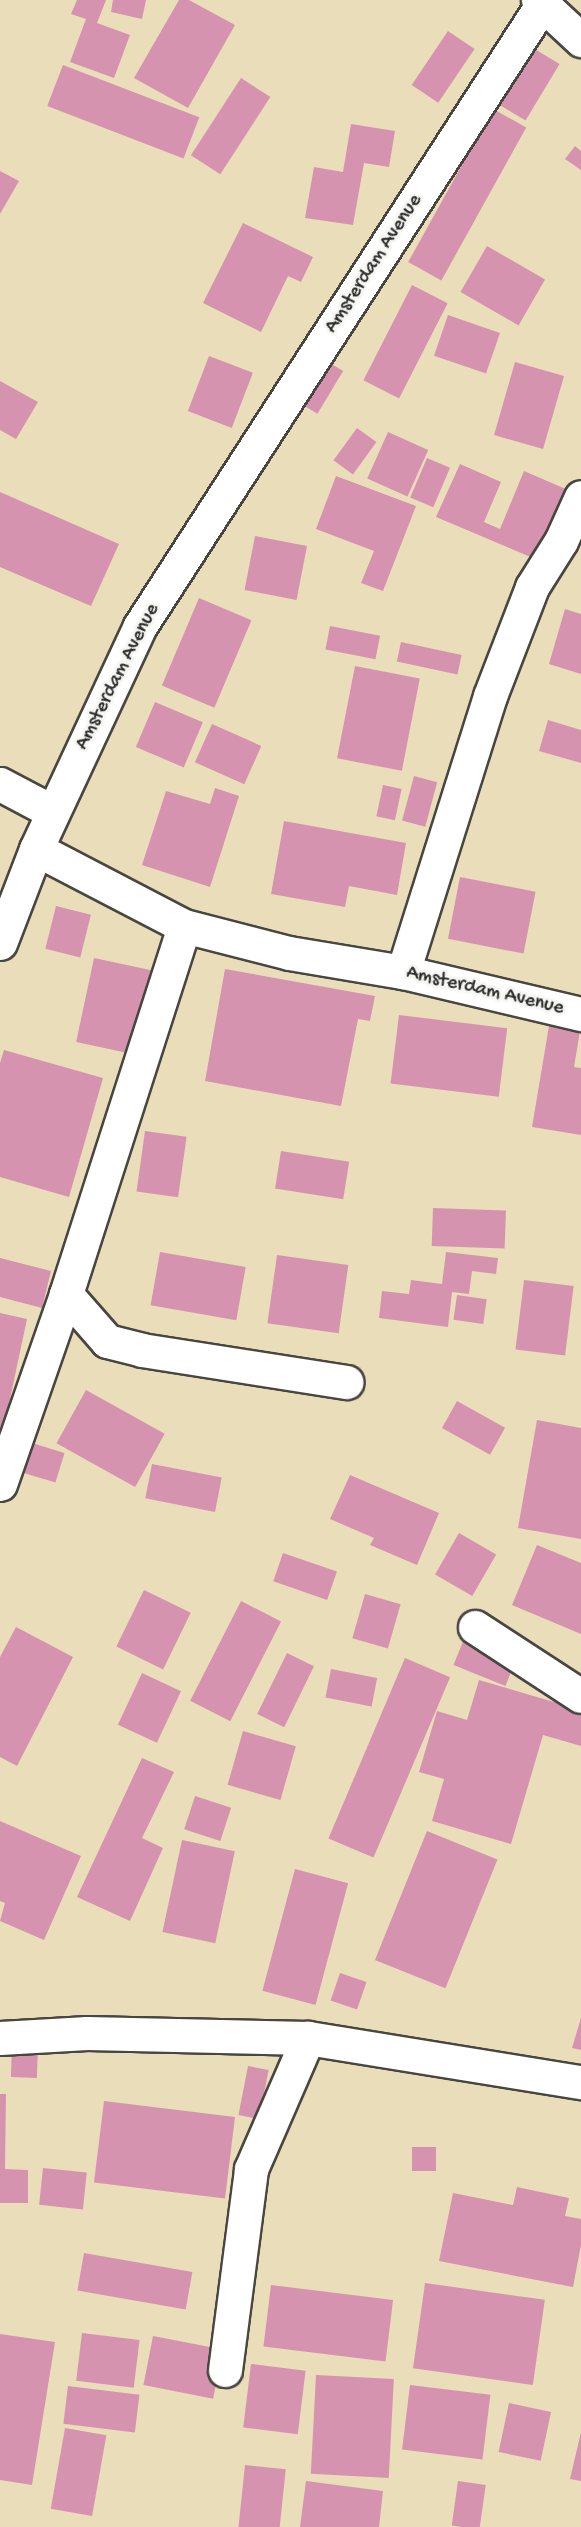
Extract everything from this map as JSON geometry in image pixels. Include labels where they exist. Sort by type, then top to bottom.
[{"type":"street","points":[[542,2],[581,40]]},
{"type":"street","name":"Amsterdam Avenue","points":[[542,2],[140,626],[51,811],[36,849],[184,926],[289,953],[403,972],[581,1014]]},
{"type":"street","points":[[403,972],[490,696],[532,587],[561,541],[581,497]]},
{"type":"street","points":[[0,784],[51,811]]},
{"type":"street","points":[[0,943],[36,849]]},
{"type":"street","points":[[0,1484],[66,1294],[184,926]]},
{"type":"street","points":[[66,1294],[107,1341],[142,1350],[347,1382]]},
{"type":"street","points":[[475,1627],[581,1696]]},
{"type":"street","points":[[0,2038],[87,2033],[308,2038],[581,2082]]},
{"type":"street","points":[[225,2370],[251,2169],[308,2038]]},
{"type":"building","points":[[77,0],[106,0],[97,23],[130,35],[114,78],[70,62],[86,19],[71,14]]},
{"type":"building","points":[[113,0],[146,0],[142,19],[111,12]]},
{"type":"building","points":[[179,0],[189,0],[235,25],[188,108],[134,78]]},
{"type":"building","points":[[448,31],[475,49],[438,103],[412,85]]},
{"type":"building","points":[[533,48],[560,64],[526,121],[499,105]]},
{"type":"building","points":[[63,65],[199,117],[184,158],[47,106]]},
{"type":"building","points":[[241,78],[270,97],[220,174],[191,155]]},
{"type":"building","points":[[493,109],[526,127],[441,280],[408,262]]},
{"type":"building","points":[[351,124],[395,131],[389,167],[364,163],[353,225],[305,218],[314,167],[343,172]]},
{"type":"building","points":[[575,146],[581,151],[581,170],[565,159]]},
{"type":"building","points":[[0,171],[19,181],[0,214]]},
{"type":"building","points":[[243,223],[313,257],[301,282],[288,276],[261,332],[203,303]]},
{"type":"building","points":[[487,246],[545,280],[519,325],[461,292]]},
{"type":"building","points":[[412,285],[448,303],[399,398],[363,380]]},
{"type":"building","points":[[448,315],[500,333],[486,374],[434,356]]},
{"type":"building","points":[[209,356],[253,373],[232,428],[188,411]]},
{"type":"building","points":[[320,357],[343,371],[317,414],[294,400]]},
{"type":"building","points":[[515,362],[564,376],[543,449],[494,435]]},
{"type":"building","points":[[0,381],[38,402],[16,439],[0,430]]},
{"type":"building","points":[[357,428],[376,442],[353,474],[333,460]]},
{"type":"building","points":[[388,432],[428,450],[407,496],[367,479]]},
{"type":"building","points":[[427,458],[450,468],[433,507],[410,498]]},
{"type":"building","points":[[460,464],[501,482],[484,522],[500,529],[524,471],[575,493],[545,563],[436,517]]},
{"type":"building","points":[[336,476],[416,506],[383,591],[361,583],[374,551],[316,529]]},
{"type":"building","points":[[0,492],[119,544],[91,606],[0,567]]},
{"type":"building","points":[[255,536],[307,546],[297,600],[245,590]]},
{"type":"building","points":[[199,598],[251,620],[214,708],[162,685]]},
{"type":"building","points":[[565,609],[581,614],[581,674],[549,664]]},
{"type":"building","points":[[330,626],[380,636],[375,659],[325,650]]},
{"type":"building","points":[[401,642],[462,655],[457,674],[397,662]]},
{"type":"building","points":[[355,666],[420,679],[402,771],[337,758]]},
{"type":"building","points":[[155,702],[203,722],[184,767],[136,747]]},
{"type":"building","points":[[548,720],[581,730],[581,763],[539,751]]},
{"type":"building","points":[[212,724],[261,746],[244,784],[195,762]]},
{"type":"building","points":[[414,776],[437,782],[425,827],[402,820]]},
{"type":"building","points":[[383,785],[402,789],[395,820],[376,816]]},
{"type":"building","points":[[215,788],[239,796],[210,887],[142,865],[166,791],[210,804]]},
{"type":"building","points":[[284,821],[406,843],[397,895],[349,886],[345,907],[271,894]]},
{"type":"building","points":[[460,877],[536,892],[524,954],[448,939]]},
{"type":"building","points":[[56,906],[91,915],[80,957],[45,949]]},
{"type":"building","points":[[94,958],[153,970],[135,1055],[76,1042]]},
{"type":"building","points":[[225,969],[375,996],[370,1021],[358,1019],[341,1106],[205,1081]]},
{"type":"building","points":[[399,1015],[507,1028],[499,1097],[391,1083]]},
{"type":"building","points":[[550,1020],[581,1025],[574,1067],[581,1068],[581,1135],[532,1127]]},
{"type":"building","points":[[4,1050],[103,1078],[69,1197],[0,1177],[0,1063]]},
{"type":"building","points":[[145,1131],[187,1137],[178,1197],[137,1191]]},
{"type":"building","points":[[281,1151],[349,1162],[343,1199],[275,1189]]},
{"type":"building","points":[[433,1208],[506,1211],[505,1249],[432,1246]]},
{"type":"building","points":[[160,1252],[246,1267],[236,1320],[151,1305]]},
{"type":"building","points":[[446,1252],[498,1258],[496,1274],[472,1271],[469,1294],[452,1292],[448,1327],[379,1318],[382,1291],[409,1294],[411,1280],[442,1284]]},
{"type":"building","points":[[277,1255],[348,1265],[339,1333],[267,1323]]},
{"type":"building","points":[[0,1258],[51,1271],[42,1308],[0,1297]]},
{"type":"building","points":[[524,1280],[574,1286],[565,1356],[515,1349]]},
{"type":"building","points":[[457,1295],[487,1299],[483,1324],[454,1320]]},
{"type":"building","points":[[0,1313],[27,1319],[4,1427],[0,1426]]},
{"type":"building","points":[[86,1390],[165,1434],[135,1487],[56,1443]]},
{"type":"building","points":[[457,1401],[505,1428],[490,1455],[442,1428]]},
{"type":"building","points":[[537,1420],[581,1428],[581,1539],[518,1528]]},
{"type":"building","points":[[32,1443],[65,1453],[55,1483],[23,1473]]},
{"type":"building","points":[[152,1464],[222,1478],[215,1512],[145,1498]]},
{"type":"building","points":[[350,1475],[439,1513],[417,1565],[370,1545],[374,1538],[330,1519]]},
{"type":"building","points":[[459,1533],[496,1554],[472,1596],[435,1575]]},
{"type":"building","points":[[537,1545],[581,1563],[581,1634],[512,1605]]},
{"type":"building","points":[[283,1553],[337,1572],[327,1600],[273,1581]]},
{"type":"building","points":[[144,1590],[191,1613],[163,1669],[116,1647]]},
{"type":"building","points":[[365,1594],[401,1604],[388,1648],[352,1638]]},
{"type":"building","points":[[241,1601],[281,1621],[230,1721],[190,1701]]},
{"type":"building","points":[[16,1627],[73,1657],[17,1766],[0,1757],[0,1657]]},
{"type":"building","points":[[464,1639],[516,1660],[505,1686],[454,1665]]},
{"type":"building","points":[[287,1653],[314,1666],[284,1727],[257,1714]]},
{"type":"building","points":[[405,1658],[450,1677],[374,1858],[328,1838]]},
{"type":"building","points":[[331,1669],[377,1678],[372,1706],[325,1697]]},
{"type":"building","points":[[142,1673],[181,1691],[157,1743],[118,1725]]},
{"type":"building","points":[[479,1680],[581,1710],[581,1746],[543,1735],[511,1844],[432,1821],[444,1779],[419,1772],[437,1711],[467,1720]]},
{"type":"building","points":[[243,1731],[296,1746],[280,1800],[228,1785]]},
{"type":"building","points":[[142,1758],[174,1772],[142,1838],[163,1848],[130,1921],[77,1897]]},
{"type":"building","points":[[195,1796],[231,1808],[220,1841],[184,1829]]},
{"type":"building","points":[[0,1821],[81,1856],[44,1940],[0,1921],[5,1903],[0,1901]]},
{"type":"building","points":[[427,1831],[497,1859],[445,1988],[375,1960]]},
{"type":"building","points":[[182,1840],[235,1851],[215,1943],[162,1932]]},
{"type":"building","points":[[295,1869],[348,1883],[316,2005],[262,1991]]},
{"type":"building","points":[[340,1973],[366,1982],[357,2010],[331,2000]]},
{"type":"building","points":[[581,2018],[581,2050],[572,2048]]},
{"type":"building","points":[[12,2045],[38,2046],[37,2078],[11,2077]]},
{"type":"building","points":[[248,2066],[269,2070],[259,2119],[238,2115]]},
{"type":"building","points":[[0,2094],[6,2094],[5,2169],[28,2170],[28,2203],[0,2203]]},
{"type":"building","points":[[104,2101],[235,2117],[225,2198],[94,2182]]},
{"type":"building","points":[[412,2147],[436,2147],[436,2171],[412,2171]]},
{"type":"building","points":[[43,2168],[87,2173],[83,2209],[39,2205]]},
{"type":"building","points":[[517,2187],[569,2198],[565,2216],[581,2219],[581,2245],[573,2287],[439,2261],[453,2193],[513,2205]]},
{"type":"building","points":[[84,2253],[192,2272],[186,2310],[77,2290]]},
{"type":"building","points":[[425,2283],[545,2300],[533,2385],[413,2368]]},
{"type":"building","points":[[271,2285],[393,2300],[386,2362],[263,2347]]},
{"type":"building","points":[[82,2333],[140,2340],[134,2388],[76,2381]]},
{"type":"building","points":[[0,2334],[55,2342],[32,2485],[0,2480]]},
{"type":"building","points":[[153,2336],[223,2350],[213,2399],[143,2385]]},
{"type":"building","points":[[251,2364],[306,2371],[298,2434],[243,2428]]},
{"type":"building","points":[[316,2375],[394,2379],[389,2478],[311,2474]]},
{"type":"building","points":[[410,2385],[490,2395],[482,2459],[402,2450]]},
{"type":"building","points":[[68,2386],[139,2395],[135,2432],[63,2424]]},
{"type":"building","points":[[509,2403],[551,2412],[541,2461],[499,2452]]},
{"type":"building","points":[[65,2428],[106,2435],[92,2516],[51,2509]]},
{"type":"building","points":[[581,2432],[581,2481],[570,2479]]},
{"type":"building","points":[[245,2465],[286,2469],[280,2527],[238,2527]]},
{"type":"building","points":[[306,2481],[383,2491],[379,2527],[300,2527]]},
{"type":"building","points":[[458,2481],[486,2485],[480,2527],[452,2526]]}]
